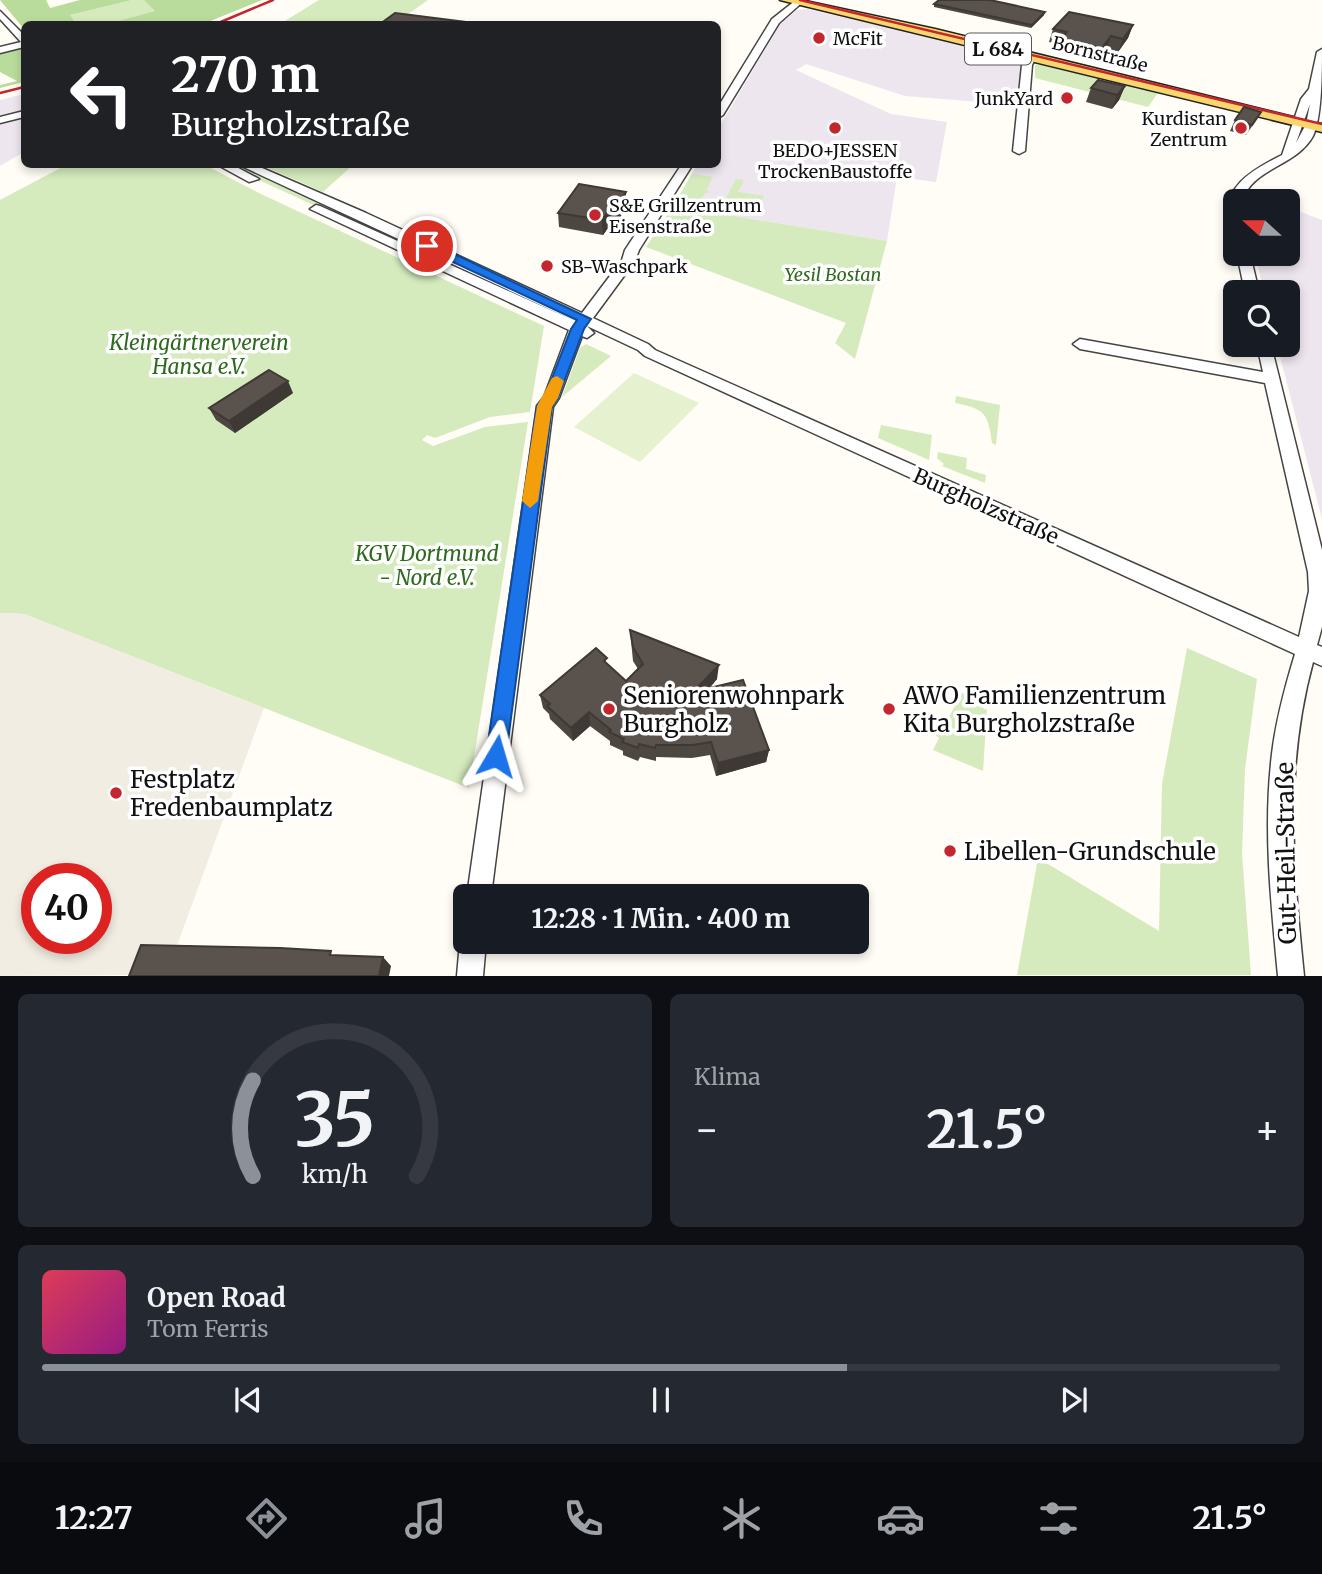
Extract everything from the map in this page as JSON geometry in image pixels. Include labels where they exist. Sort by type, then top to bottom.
[{"type":"main road","name":"Bornstraße","points":[[823,0],[1312,120]]},
{"type":"main road","name":"Bornstraße","points":[[795,1],[1312,120]]},
{"type":"street","points":[[721,110],[775,21],[795,1]]},
{"type":"street","points":[[0,14],[21,38]]},
{"type":"street","points":[[0,50],[21,43]]},
{"type":"street","points":[[1240,189],[1261,169],[1286,156],[1307,138],[1317,95],[1314,90],[1322,52]]},
{"type":"street","points":[[1019,151],[1027,65],[1031,57]]},
{"type":"street","points":[[0,120],[21,115]]},
{"type":"street","name":"Burgholzstraße","points":[[230,168],[576,322]]},
{"type":"street","name":"Burgholzstraße","points":[[251,168],[362,216],[637,352],[650,353],[1314,653]]},
{"type":"street","points":[[481,884],[545,406],[541,398],[545,382],[576,322],[628,261],[632,250],[685,168]]},
{"type":"street","points":[[1080,344],[1272,379]]},
{"type":"street","name":"Gut-Heil-Straße","points":[[1267,357],[1318,572],[1314,653],[1287,724],[1282,760],[1281,841],[1291,975]]},
{"type":"street","points":[[470,975],[472,954]]},
{"type":"shaded area","points":[[807,9],[1024,58],[1018,105],[905,96],[806,64],[796,70],[891,114],[947,122],[936,182],[897,177],[887,241],[673,206],[695,168],[721,168],[721,124],[781,23],[797,10]]},
{"type":"shaded area","points":[[21,95],[21,154],[0,166],[0,100]]},
{"type":"shaded area","points":[[1300,212],[1322,220],[1322,519],[1280,357],[1300,357],[1300,280],[1261,280],[1258,266],[1300,266]]},
{"type":"shaded area","name":"Festplatz Fredenbaumplatz","points":[[0,613],[24,614],[264,708],[175,951],[137,975],[0,976]]},
{"type":"green space","points":[[0,0],[46,0],[50,8],[80,0],[132,0],[70,15],[75,21],[21,21],[21,25]]},
{"type":"green space","points":[[132,0],[144,0],[156,11],[118,21],[75,21],[70,15]]},
{"type":"green space","points":[[144,0],[262,0],[210,21],[118,21],[155,11]]},
{"type":"green space","points":[[319,0],[428,0],[398,21],[285,21]]},
{"type":"green space","points":[[21,49],[21,83],[0,88],[0,85],[17,81],[0,72],[0,53]]},
{"type":"green space","points":[[1042,64],[1158,93],[1148,107],[1035,78],[1035,65]]},
{"type":"green space","points":[[60,168],[211,168],[544,326],[530,412],[490,417],[435,438],[427,435],[422,440],[433,446],[485,427],[528,422],[469,788],[24,614],[0,613],[0,200]]},
{"type":"green space","points":[[242,168],[555,309],[550,314],[235,169]]},
{"type":"green space","points":[[268,168],[350,168],[323,192]]},
{"type":"green space","points":[[692,174],[713,177],[706,191],[713,192],[705,193],[698,205],[676,201]]},
{"type":"green space","points":[[736,179],[744,180],[738,192],[764,196],[756,211],[747,213],[721,208]]},
{"type":"green space","name":"Yesil Bostan","points":[[673,206],[887,241],[855,359],[835,343],[846,323],[646,247]]},
{"type":"green space","points":[[586,344],[611,356],[562,397],[580,348]]},
{"type":"green space","points":[[634,373],[699,403],[640,462],[574,427]]},
{"type":"green space","points":[[956,396],[1000,405],[996,445],[992,443],[989,425],[983,414],[979,410],[955,403]]},
{"type":"green space","points":[[881,425],[932,435],[929,460],[878,438]]},
{"type":"green space","points":[[938,452],[967,458],[966,469],[986,475],[985,483],[942,466],[944,464],[937,458]]},
{"type":"green space","points":[[1187,648],[1257,679],[1245,769],[1242,853],[1251,975],[1017,975],[1038,858],[1159,931],[1162,784]]},
{"type":"green space","points":[[961,693],[984,700],[983,708],[987,710],[983,771],[933,750],[939,738],[934,734],[938,725],[944,728]]},
{"type":"building","points":[[939,0],[990,0],[1045,12],[1032,25],[934,4]]},
{"type":"building","points":[[1069,12],[1133,25],[1123,39],[1111,36],[1102,48],[1061,39],[1067,32],[1053,29]]},
{"type":"building","points":[[395,13],[458,21],[384,21]]},
{"type":"building","points":[[1098,80],[1125,86],[1117,95],[1091,88]]},
{"type":"building","points":[[1244,107],[1261,112],[1252,125],[1235,120]]},
{"type":"building","points":[[579,184],[626,192],[615,210],[610,209],[602,220],[558,213]]},
{"type":"building","points":[[269,370],[288,381],[229,421],[209,408]]},
{"type":"building","name":"Seniorenwohnpark Burgholz","points":[[630,630],[719,665],[693,692],[743,680],[769,750],[718,763],[711,742],[656,745],[655,748],[639,744],[638,748],[622,742],[624,739],[609,732],[611,730],[589,712],[571,728],[547,706],[550,704],[540,695],[596,648],[607,658],[604,661],[626,681],[643,664],[633,647]]},
{"type":"building","points":[[141,945],[280,948],[331,951],[330,955],[383,957],[379,976],[129,976]]},
{"type":"railway","points":[[223,21],[273,0]]},
{"type":"railway","points":[[800,0],[1322,124]]},
{"type":"railway","points":[[0,93],[21,88]]},
{"type":"slow traffic","points":[[530,501],[545,406],[557,381]]},
{"type":"place","name":"McFit","points":[[819,38]]},
{"type":"place","name":"JunkYard","points":[[1067,98]]},
{"type":"place","name":"BEDO+JESSEN TrockenBaustoffe","points":[[835,128]]},
{"type":"place","name":"Kurdistan Zentrum","points":[[1241,128]]},
{"type":"place","name":"S&E Grillzentrum Eisenstraße","points":[[595,215]]},
{"type":"place","name":"SB-Waschpark","points":[[547,266]]},
{"type":"place","name":"Seniorenwohnpark Burgholz","points":[[609,709]]},
{"type":"place","name":"AWO Familienzentrum Kita Burgholzstraße","points":[[889,709]]},
{"type":"place","name":"Festplatz Fredenbaumplatz","points":[[116,793]]},
{"type":"place","name":"Libellen-Grundschule","points":[[950,851]]},
{"type":"route","points":[[427,246],[585,319],[577,329],[551,398],[545,406],[536,455],[496,756]]},
{"type":"park label","name":"Kleingärtnerverein Hansa e.V.","points":[[199,354]]},
{"type":"park label","name":"KGV Dortmund - Nord e.V.","points":[[427,565]]}]
